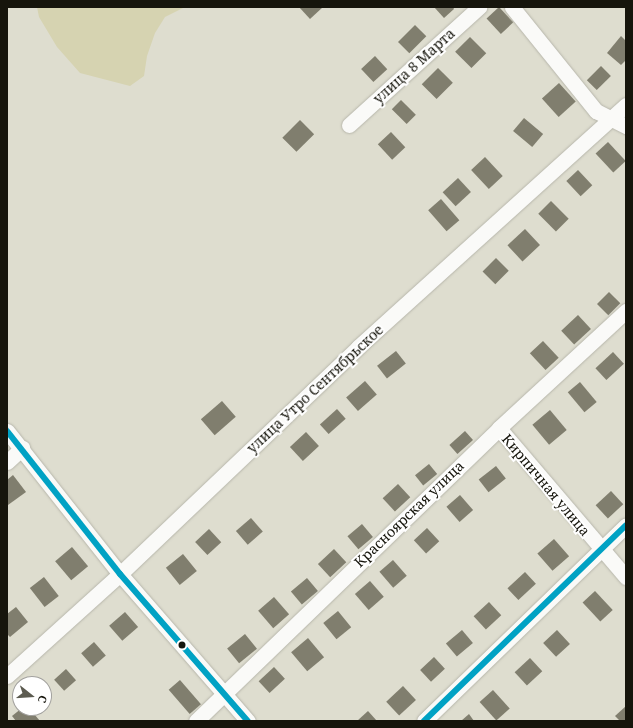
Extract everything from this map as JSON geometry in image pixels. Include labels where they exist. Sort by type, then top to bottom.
[{"type":"street","name":"улица 8 Марта","points":[[349,125],[479,7]]},
{"type":"street","points":[[512,7],[596,111],[626,126]]},
{"type":"street","name":"улица Утро Сентябрьское","points":[[7,676],[120,574],[358,347],[626,105]]},
{"type":"street","name":"Красноярская улица","points":[[196,721],[498,428],[626,311]]},
{"type":"street","name":"Кирпичная улица","points":[[498,428],[600,550],[626,577]]},
{"type":"street","points":[[7,431],[22,448],[120,574],[248,721]]},
{"type":"street","points":[[7,462],[22,448]]},
{"type":"street","points":[[424,721],[626,525]]},
{"type":"shaded area","points":[[37,7],[185,7],[165,17],[155,33],[147,56],[144,76],[130,86],[80,73],[57,47],[39,17]]},
{"type":"building","points":[[299,7],[323,7],[310,19]]},
{"type":"building","points":[[434,7],[453,7],[454,9],[444,18]]},
{"type":"building","points":[[499,7],[513,22],[501,34],[487,19]]},
{"type":"building","points":[[415,25],[426,36],[409,53],[398,42]]},
{"type":"building","points":[[621,36],[626,41],[626,60],[621,65],[607,53]]},
{"type":"building","points":[[470,37],[486,53],[471,68],[455,52]]},
{"type":"building","points":[[375,56],[387,69],[373,82],[361,69]]},
{"type":"building","points":[[601,66],[611,76],[597,90],[587,80]]},
{"type":"building","points":[[438,68],[453,83],[437,99],[422,84]]},
{"type":"building","points":[[559,83],[576,102],[559,117],[542,98]]},
{"type":"building","points":[[401,100],[416,115],[407,124],[392,109]]},
{"type":"building","points":[[524,118],[543,134],[532,147],[513,131]]},
{"type":"building","points":[[300,120],[314,134],[296,152],[282,138]]},
{"type":"building","points":[[391,132],[405,147],[392,160],[378,144]]},
{"type":"building","points":[[608,142],[626,161],[613,173],[596,154]]},
{"type":"building","points":[[485,157],[503,176],[489,189],[471,170]]},
{"type":"building","points":[[578,170],[592,185],[581,196],[566,181]]},
{"type":"building","points":[[458,178],[471,192],[456,206],[443,192]]},
{"type":"building","points":[[441,199],[459,220],[447,231],[428,210]]},
{"type":"building","points":[[551,201],[569,219],[556,231],[538,214]]},
{"type":"building","points":[[525,229],[540,245],[522,261],[507,245]]},
{"type":"building","points":[[496,258],[509,271],[495,284],[483,271]]},
{"type":"building","points":[[609,292],[620,303],[608,315],[597,304]]},
{"type":"building","points":[[578,315],[591,329],[574,345],[561,331]]},
{"type":"building","points":[[543,341],[559,358],[546,370],[530,353]]},
{"type":"building","points":[[396,351],[406,364],[387,378],[377,366]]},
{"type":"building","points":[[613,352],[624,364],[606,380],[595,368]]},
{"type":"building","points":[[365,381],[377,395],[358,411],[346,397]]},
{"type":"building","points":[[580,382],[597,402],[584,412],[568,392]]},
{"type":"building","points":[[222,401],[236,417],[215,435],[201,419]]},
{"type":"building","points":[[337,409],[346,419],[329,434],[320,424]]},
{"type":"building","points":[[550,410],[567,430],[549,445],[532,425]]},
{"type":"building","points":[[465,431],[473,440],[457,454],[449,445]]},
{"type":"building","points":[[306,432],[319,446],[303,461],[290,447]]},
{"type":"building","points":[[429,464],[437,474],[423,485],[415,475]]},
{"type":"building","points":[[496,466],[506,479],[489,492],[479,480]]},
{"type":"building","points":[[13,475],[26,492],[8,505],[7,480]]},
{"type":"building","points":[[398,484],[410,497],[395,511],[383,498]]},
{"type":"building","points":[[611,491],[623,504],[608,518],[596,505]]},
{"type":"building","points":[[460,495],[473,510],[460,522],[446,507]]},
{"type":"building","points":[[251,518],[263,532],[248,545],[236,531]]},
{"type":"building","points":[[362,524],[373,537],[358,549],[347,536]]},
{"type":"building","points":[[427,528],[439,541],[426,553],[414,540]]},
{"type":"building","points":[[209,529],[221,542],[207,555],[195,542]]},
{"type":"building","points":[[554,539],[569,556],[552,571],[537,553]]},
{"type":"building","points":[[72,547],[88,566],[71,580],[55,561]]},
{"type":"building","points":[[334,549],[346,562],[330,577],[318,564]]},
{"type":"building","points":[[183,554],[197,571],[180,585],[166,568]]},
{"type":"building","points":[[393,560],[407,576],[393,588],[379,572]]},
{"type":"building","points":[[525,572],[536,584],[518,600],[507,588]]},
{"type":"building","points":[[44,577],[59,596],[45,607],[30,588]]},
{"type":"building","points":[[307,578],[318,591],[302,605],[291,591]]},
{"type":"building","points":[[370,581],[384,597],[369,610],[355,594]]},
{"type":"building","points":[[595,591],[613,610],[600,622],[583,603]]},
{"type":"building","points":[[274,597],[289,614],[273,628],[258,611]]},
{"type":"building","points":[[489,602],[501,615],[486,629],[474,616]]},
{"type":"building","points":[[16,607],[28,622],[10,637],[7,634],[7,614]]},
{"type":"building","points":[[338,611],[351,627],[336,639],[323,623]]},
{"type":"building","points":[[125,612],[138,627],[122,641],[109,626]]},
{"type":"building","points":[[462,630],[473,643],[457,657],[446,643]]},
{"type":"building","points":[[557,630],[570,644],[556,657],[543,643]]},
{"type":"building","points":[[245,634],[257,649],[239,663],[227,648]]},
{"type":"building","points":[[308,638],[324,657],[307,671],[291,652]]},
{"type":"building","points":[[94,642],[106,656],[93,667],[81,653]]},
{"type":"building","points":[[434,657],[445,669],[431,682],[420,670]]},
{"type":"building","points":[[530,658],[542,671],[527,685],[515,672]]},
{"type":"building","points":[[274,667],[285,679],[270,693],[259,681]]},
{"type":"building","points":[[66,669],[76,680],[64,691],[54,680]]},
{"type":"building","points":[[180,680],[201,704],[190,714],[169,690]]},
{"type":"building","points":[[403,686],[416,700],[399,716],[386,702]]},
{"type":"building","points":[[493,690],[510,709],[496,721],[480,702]]},
{"type":"building","points":[[626,706],[626,721],[620,721],[615,716]]},
{"type":"building","points":[[368,711],[377,721],[357,721]]},
{"type":"building","points":[[469,714],[474,721],[461,721]]},
{"type":"building","points":[[12,716],[36,716],[40,721],[16,721]]},
{"type":"transit line","points":[[7,431],[120,574],[248,721]]},
{"type":"transit line","points":[[424,721],[626,525]]}]
